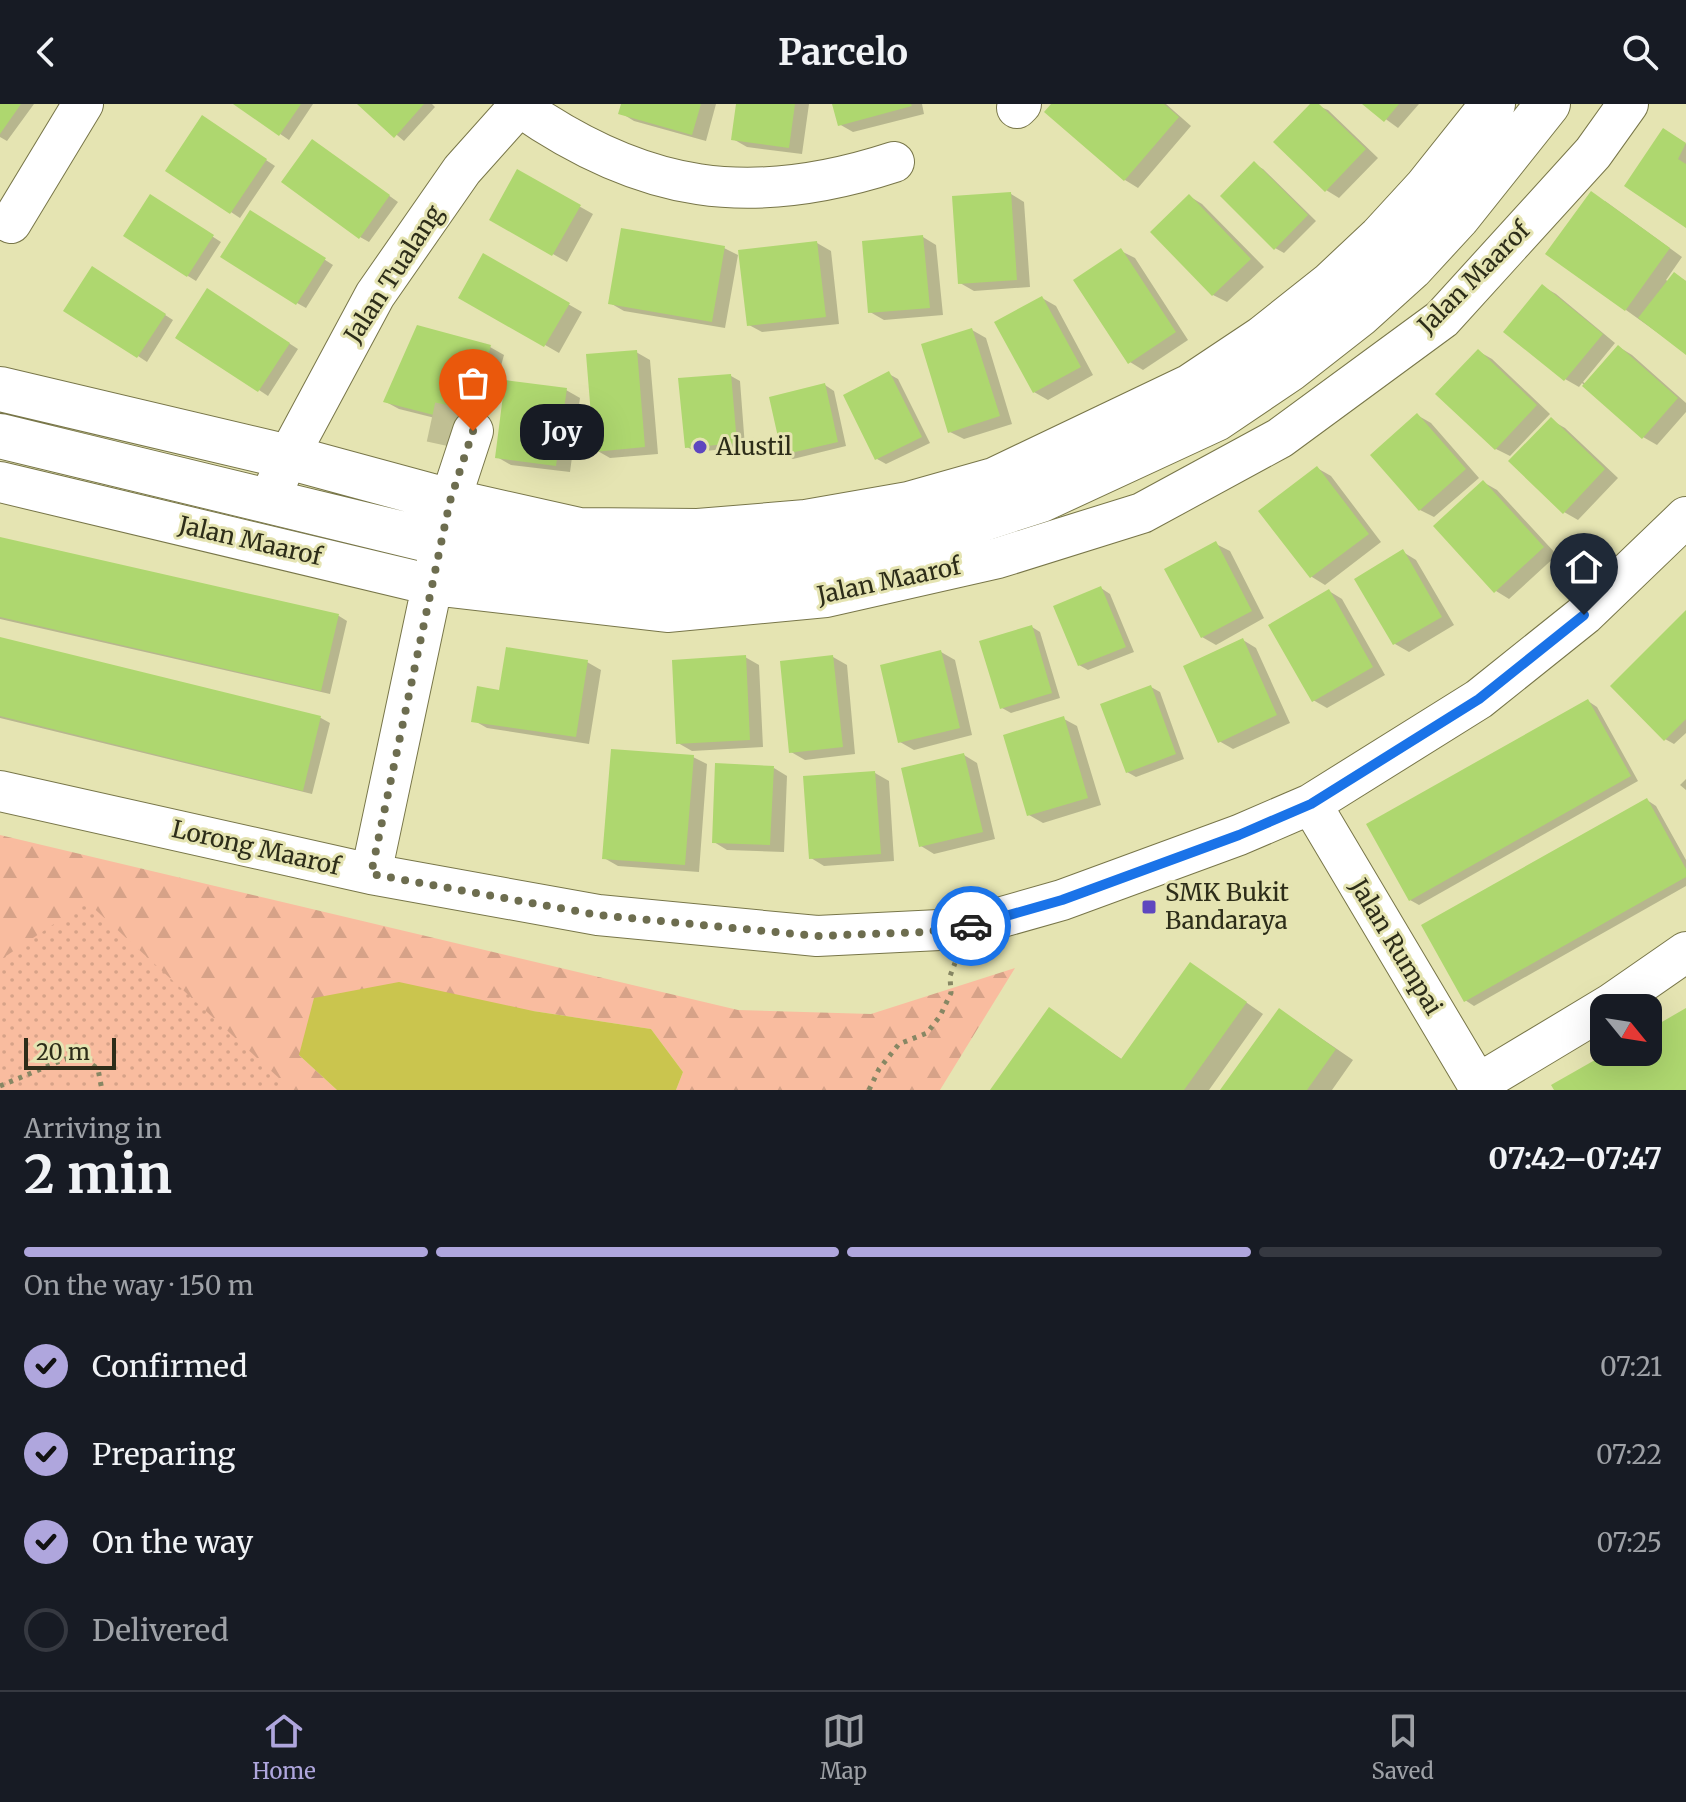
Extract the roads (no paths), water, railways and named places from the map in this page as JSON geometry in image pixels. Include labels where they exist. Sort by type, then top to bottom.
[{"type":"main road","name":"Jalan Maarof","points":[[0,436],[269,500],[446,522],[579,530],[698,531],[806,522],[909,504],[994,480],[1191,386],[1263,338],[1331,284],[1381,237],[1426,188],[1493,104]]},
{"type":"main road","name":"Jalan Maarof","points":[[0,389],[288,457],[446,522],[585,571],[700,571],[809,561],[922,539],[1041,500],[1216,419],[1290,369],[1359,315],[1411,268],[1458,217],[1548,104]]},
{"type":"street","points":[[11,223],[83,104]]},
{"type":"street","name":"Jalan Maarof","points":[[0,482],[432,585],[667,612],[826,597],[998,558],[1142,513],[1280,438],[1442,319],[1593,153],[1628,104]]},
{"type":"street","name":"Jalan Tualang","points":[[269,500],[288,457],[375,295],[462,170],[520,105],[555,131],[594,153],[677,181],[765,189],[809,185],[852,176],[894,162]]},
{"type":"street","points":[[371,874],[446,522],[473,431]]},
{"type":"street","name":"Lorong Maarof","points":[[0,791],[371,874],[598,915],[817,936],[960,929],[1062,900],[1239,835],[1311,804],[1479,699],[1584,615],[1686,517]]},
{"type":"street","name":"Jalan Rumpai","points":[[1311,804],[1487,1081]]},
{"type":"street","points":[[1487,1081],[1611,1004],[1686,952]]},
{"type":"tunnel","points":[[431,422],[473,431]]},
{"type":"place","name":"Joy","points":[[473,431]]},
{"type":"place","name":"Alustil","points":[[700,447]]},
{"type":"place","name":"SMK Bukit Bandaraya","points":[[1149,907]]}]
